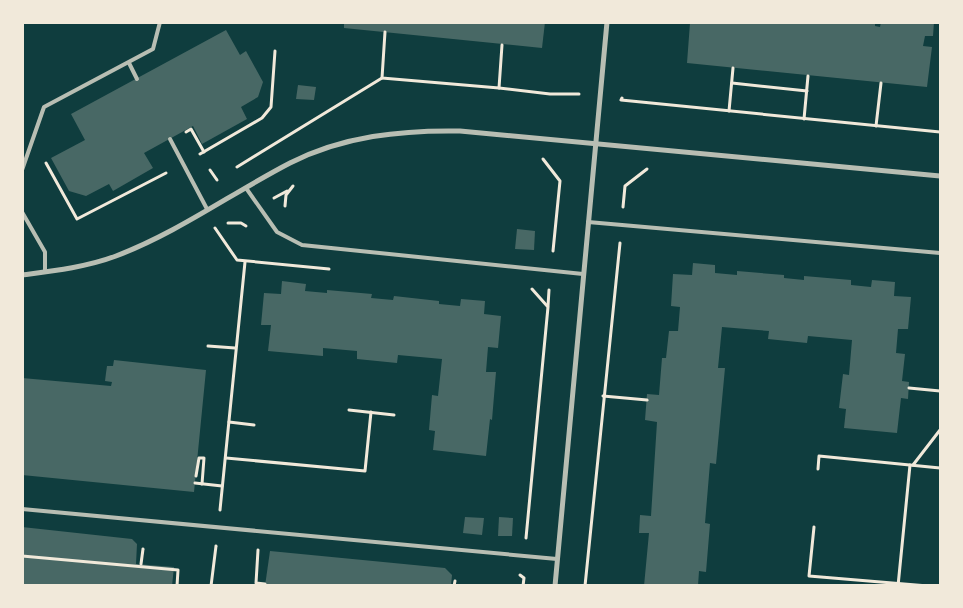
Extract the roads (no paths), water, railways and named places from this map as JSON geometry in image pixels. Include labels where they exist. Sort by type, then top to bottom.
[{"type":"street","points":[[555,586],[607,22]]},
{"type":"street","points":[[22,275],[114,257],[170,231],[291,162],[346,142],[394,133],[460,131],[940,176]]},
{"type":"lane","points":[[22,170],[44,108],[154,49],[160,22]]},
{"type":"lane","points":[[129,62],[137,78]]},
{"type":"lane","points":[[170,139],[207,209]]},
{"type":"lane","points":[[246,188],[277,232],[302,245],[583,274]]},
{"type":"lane","points":[[22,212],[45,252],[45,272]]},
{"type":"lane","points":[[588,222],[940,253]]},
{"type":"lane","points":[[22,509],[218,529],[557,558]]}]
